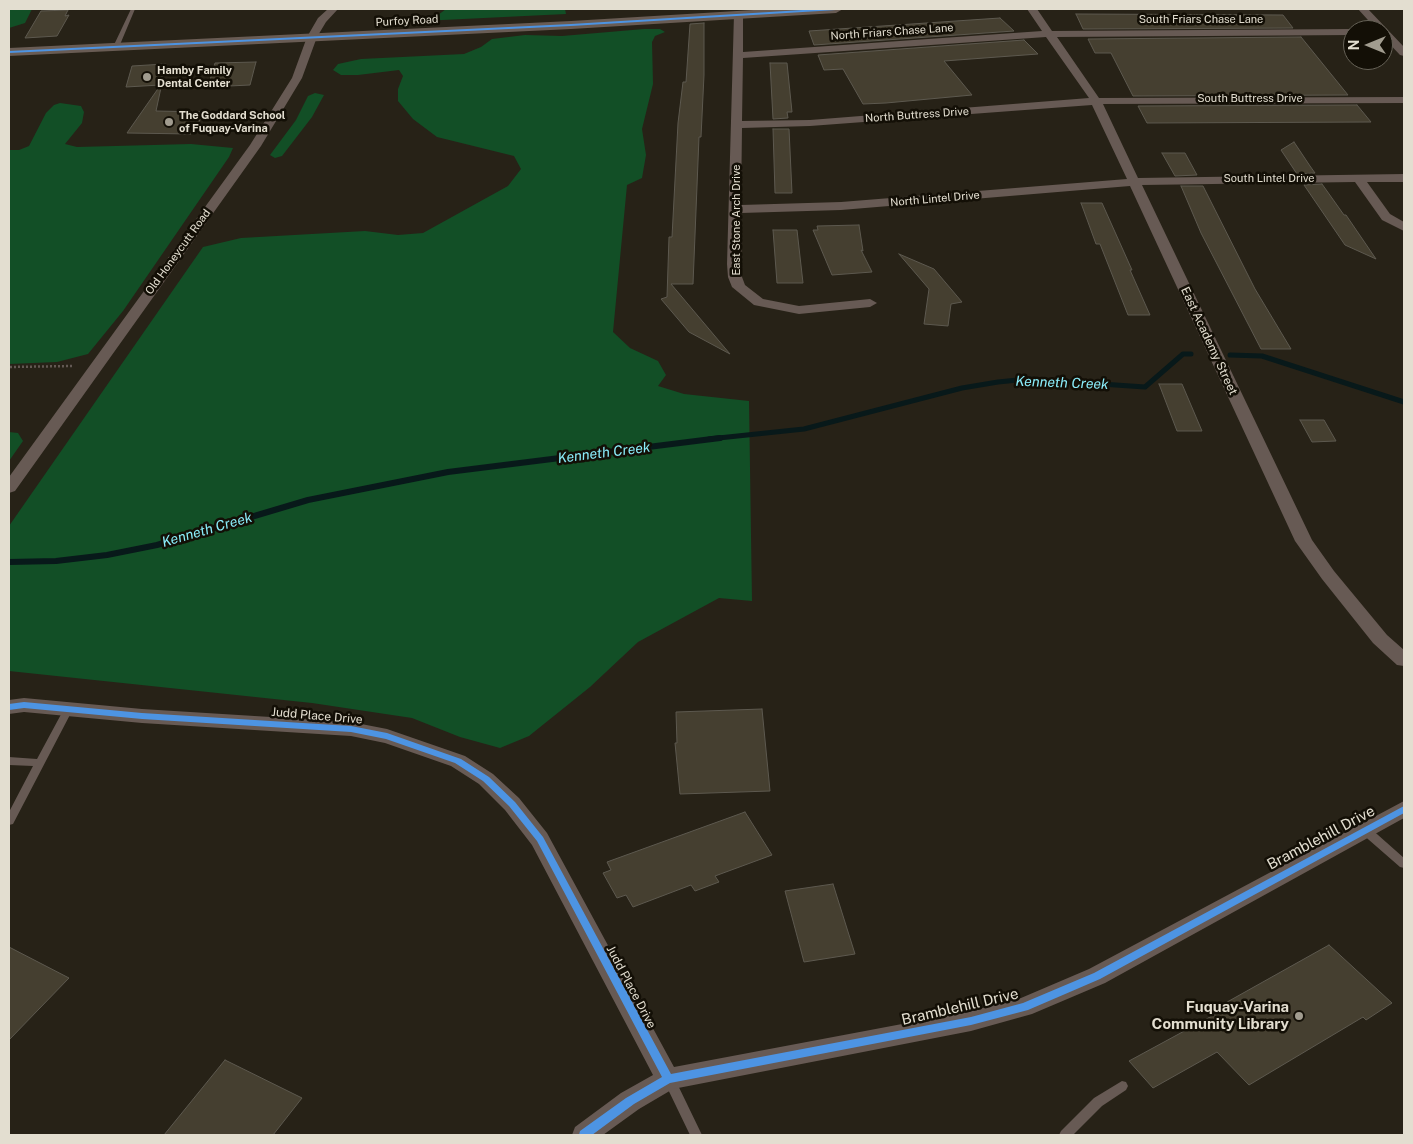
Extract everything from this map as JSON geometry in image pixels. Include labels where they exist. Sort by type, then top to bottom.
[{"type":"street","name":"Old Honeycutt Road","points":[[9,488],[256,146],[297,78],[312,37],[322,20],[333,9]]},
{"type":"street","name":"Purfoy Road","points":[[9,52],[738,16],[836,9]]},
{"type":"street","name":"East Academy Street","points":[[1032,9],[1096,102],[1304,541],[1328,575],[1380,639],[1404,660]]},
{"type":"street","points":[[1363,9],[1373,20]]},
{"type":"street","name":"East Stone Arch Drive","points":[[738,16],[735,277],[739,287],[747,294],[767,304],[799,310],[870,302]]},
{"type":"street","name":"South Friars Chase Lane","points":[[1048,34],[1343,32]]},
{"type":"street","name":"North Friars Chase Lane","points":[[738,56],[1048,34]]},
{"type":"street","points":[[1393,41],[1404,52]]},
{"type":"street","name":"South Buttress Drive","points":[[1096,102],[1163,99],[1404,100]]},
{"type":"street","name":"North Buttress Drive","points":[[737,125],[819,122],[1096,102]]},
{"type":"street","points":[[1358,178],[1386,217],[1404,227]]},
{"type":"street","name":"South Lintel Drive","points":[[1134,181],[1404,178]]},
{"type":"street","name":"North Lintel Drive","points":[[736,209],[841,206],[1134,181]]},
{"type":"street","name":"Judd Place Drive","points":[[14,703],[68,709],[351,729],[403,740],[458,761],[486,779],[512,804],[540,839],[668,1079]]},
{"type":"street","name":"Bramblehill Drive","points":[[584,1135],[630,1101],[668,1079],[971,1022],[1024,1007],[1097,976],[1404,809]]},
{"type":"lane","points":[[116,47],[133,9]]},
{"type":"lane","points":[[9,821],[68,709]]},
{"type":"lane","points":[[9,761],[40,763]]},
{"type":"lane","points":[[1365,830],[1404,864]]},
{"type":"lane","points":[[668,1079],[696,1135]]},
{"type":"lane","points":[[1064,1135],[1098,1102],[1122,1086]]},
{"type":"path","points":[[10,368],[73,366]]},
{"type":"green space","points":[[9,9],[32,9],[25,23],[9,28]]},
{"type":"green space","points":[[446,9],[565,9],[566,14],[422,21],[434,18]]},
{"type":"green space","points":[[660,29],[665,32],[655,36],[652,42],[653,84],[642,129],[646,155],[642,178],[627,185],[613,332],[630,348],[658,361],[666,375],[658,386],[684,394],[749,401],[752,601],[719,598],[638,642],[590,687],[529,736],[500,748],[460,737],[412,718],[312,703],[9,671],[9,526],[203,247],[241,238],[365,231],[398,235],[423,233],[508,186],[521,169],[514,156],[437,137],[413,119],[398,101],[398,89],[403,76],[399,70],[341,75],[333,70],[338,64],[361,59],[464,54],[481,47],[492,39],[525,35],[562,36]]},
{"type":"green space","points":[[315,93],[324,95],[312,117],[282,156],[275,158],[270,155],[296,120],[308,96]]},
{"type":"green space","points":[[60,103],[81,106],[84,112],[82,123],[65,144],[77,147],[191,144],[233,148],[229,157],[123,311],[88,354],[57,362],[9,364],[9,150],[19,150],[29,146],[46,113],[54,105]]},
{"type":"green space","points":[[9,432],[18,433],[23,441],[9,461]]},
{"type":"building","points":[[68,10],[65,16],[69,15],[57,36],[25,38],[41,11]]},
{"type":"building","points":[[1076,14],[1283,15],[1293,28],[1083,29]]},
{"type":"building","points":[[1000,18],[1014,31],[814,45],[809,31]]},
{"type":"building","points":[[704,23],[704,75],[701,137],[699,137],[693,284],[671,284],[730,354],[689,332],[661,299],[667,297],[669,237],[672,237],[678,123],[683,82],[686,82],[690,24]]},
{"type":"building","points":[[1301,37],[1348,95],[1133,96],[1111,53],[1095,53],[1088,39]]},
{"type":"building","points":[[1024,40],[1038,54],[944,61],[972,95],[886,103],[863,104],[843,69],[824,70],[818,55]]},
{"type":"building","points":[[256,62],[250,85],[208,87],[215,63]]},
{"type":"building","points":[[770,63],[787,63],[792,112],[787,112],[788,118],[773,119]]},
{"type":"building","name":"Hamby Family Dental Center","points":[[165,64],[160,85],[126,87],[132,66]]},
{"type":"building","name":"The Goddard School of Fuquay-Varina","points":[[162,83],[156,111],[205,112],[191,134],[127,133]]},
{"type":"building","points":[[1357,105],[1371,122],[1147,123],[1138,106]]},
{"type":"building","points":[[773,129],[789,129],[792,193],[775,193]]},
{"type":"building","points":[[1294,142],[1315,173],[1297,174],[1281,150]]},
{"type":"building","points":[[1162,153],[1185,153],[1197,175],[1175,176]]},
{"type":"building","points":[[1322,184],[1376,259],[1345,245],[1304,185]]},
{"type":"building","points":[[1181,186],[1203,186],[1255,289],[1291,349],[1261,349],[1201,233]]},
{"type":"building","points":[[1081,203],[1102,203],[1150,315],[1128,315],[1100,244],[1096,244]]},
{"type":"building","points":[[859,225],[863,251],[861,250],[872,272],[832,275],[813,230],[818,230],[817,226]]},
{"type":"building","points":[[773,230],[797,230],[803,283],[777,283]]},
{"type":"building","points":[[899,254],[934,269],[962,302],[951,304],[948,326],[924,324],[929,289]]},
{"type":"building","points":[[1159,384],[1182,384],[1202,431],[1177,431]]},
{"type":"building","points":[[1300,420],[1324,420],[1336,441],[1312,442]]},
{"type":"building","points":[[762,709],[770,791],[680,794],[675,743],[677,743],[676,712]]},
{"type":"building","points":[[745,812],[772,855],[715,876],[719,882],[695,891],[691,885],[633,907],[626,895],[617,898],[603,873],[611,870],[607,862]]},
{"type":"building","points":[[833,884],[855,954],[804,962],[785,891]]},
{"type":"building","name":"Fuquay-Varina Community Library","points":[[1329,945],[1392,1003],[1366,1020],[1363,1017],[1249,1085],[1217,1052],[1153,1088],[1129,1061],[1223,1010],[1220,1006]]},
{"type":"building","points":[[9,947],[69,978],[9,1040]]},
{"type":"building","points":[[225,1060],[302,1098],[273,1135],[164,1135]]},
{"type":"waterway","name":"Kenneth Creek","points":[[709,439],[804,429],[962,388],[998,382],[1028,379],[1145,387],[1183,354],[1191,354]]},
{"type":"waterway","name":"Kenneth Creek","points":[[1230,355],[1262,356],[1404,402]]},
{"type":"waterway","name":"Kenneth Creek","points":[[9,562],[56,561],[107,555],[157,545],[308,500],[448,472],[720,438]]},
{"type":"cycle path","points":[[9,52],[571,25],[836,9]]},
{"type":"cycle path","points":[[9,707],[24,705],[142,716],[351,729],[387,736],[458,761],[486,779],[512,804],[540,839],[668,1079]]},
{"type":"cycle path","points":[[584,1135],[630,1101],[668,1079],[971,1021],[1024,1007],[1097,976],[1404,809]]},
{"type":"place","name":"Hamby Family Dental Center","points":[[147,77]]},
{"type":"place","name":"The Goddard School of Fuquay-Varina","points":[[169,122]]},
{"type":"place","name":"Fuquay-Varina Community Library","points":[[1299,1016]]}]
